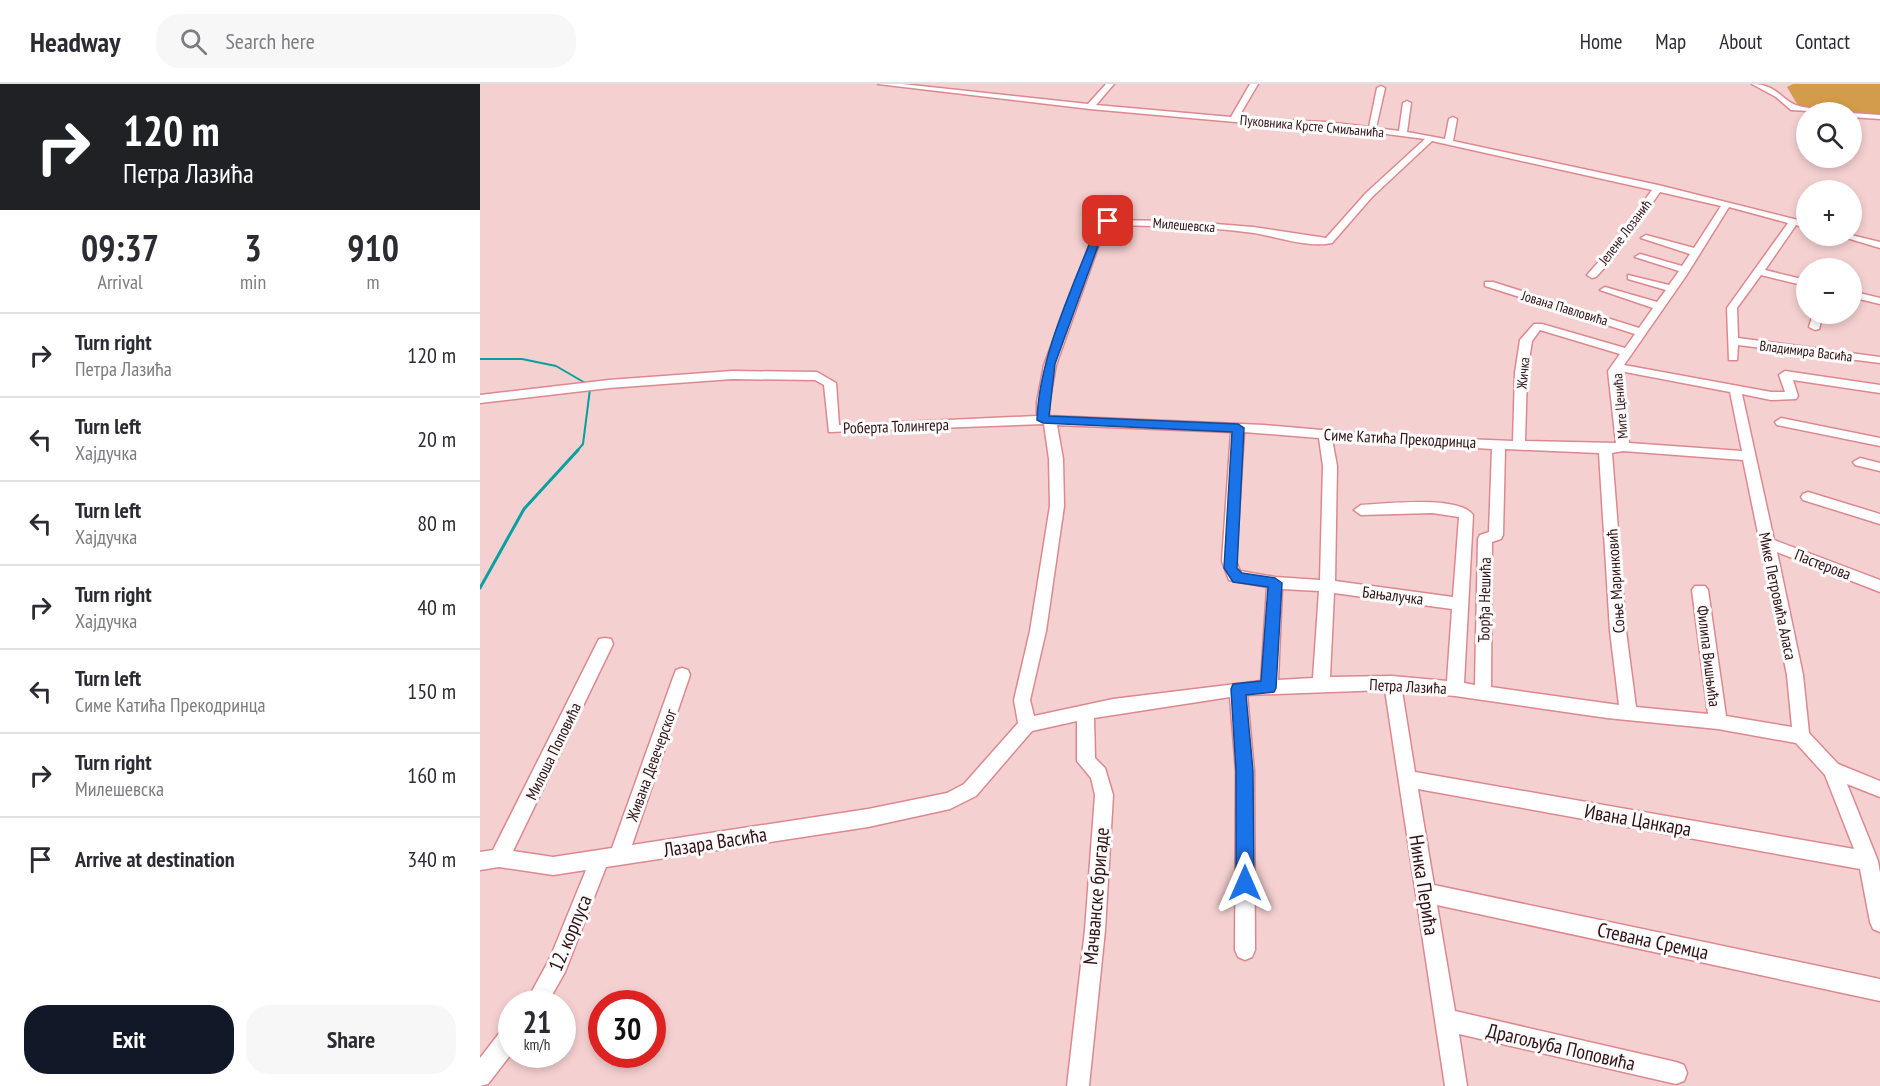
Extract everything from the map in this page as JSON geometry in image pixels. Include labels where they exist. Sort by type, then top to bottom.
[{"type":"street","name":"Пуковника Крсте Смиљанића","points":[[882,84],[1090,107],[1233,120],[1314,123],[1403,134],[1658,188],[1794,222]]},
{"type":"street","points":[[1090,107],[1110,84]]},
{"type":"street","points":[[1233,120],[1254,84]]},
{"type":"street","points":[[1756,84],[1772,90],[1796,108]]},
{"type":"street","points":[[1372,130],[1381,88]]},
{"type":"street","points":[[1403,134],[1407,102]]},
{"type":"street","points":[[1862,116],[1880,117]]},
{"type":"street","points":[[1449,142],[1453,119]]},
{"type":"street","name":"Милешевска","points":[[1046,420],[1043,402],[1050,364],[1102,222],[1179,224],[1253,230],[1315,241],[1329,241],[1368,196],[1434,139]]},
{"type":"street","name":"Јелене Лозанић","points":[[1592,275],[1613,252],[1658,188]]},
{"type":"street","name":"Мите Ценића","points":[[1623,447],[1614,371],[1685,270],[1727,204]]},
{"type":"street","points":[[1733,358],[1732,308],[1794,222]]},
{"type":"street","points":[[1646,238],[1696,252]]},
{"type":"street","points":[[1862,240],[1880,245]]},
{"type":"street","points":[[1640,257],[1685,270]]},
{"type":"street","points":[[1757,271],[1796,281]]},
{"type":"street","points":[[1632,276],[1672,289]]},
{"type":"street","name":"Јована Павловића","points":[[1489,284],[1641,332]]},
{"type":"street","points":[[1605,290],[1659,306]]},
{"type":"street","points":[[1862,297],[1880,301]]},
{"type":"street","name":"Жичка","points":[[1519,444],[1521,373],[1526,340],[1538,326],[1627,352]]},
{"type":"street","name":"Владимира Васића","points":[[1732,341],[1880,360]]},
{"type":"street","points":[[1617,367],[1771,396],[1792,396],[1785,375],[1880,388]]},
{"type":"street","name":"Роберта Толингера","points":[[480,399],[609,384],[732,375],[817,376],[830,383],[833,429],[1046,420]]},
{"type":"street","name":"Мике Петровића Аласа","points":[[1735,389],[1796,675],[1801,736]]},
{"type":"street","points":[[1027,725],[1022,700],[1038,631],[1057,506],[1056,459],[1046,420]]},
{"type":"street","name":"Симе Катића Прекодринца","points":[[1046,420],[1238,428],[1391,440],[1605,449],[1623,447],[1750,456]]},
{"type":"street","points":[[1781,422],[1880,442]]},
{"type":"street","name":"Бањалучка","points":[[1238,428],[1231,568],[1238,578],[1275,583],[1327,585],[1460,604]]},
{"type":"street","points":[[1321,684],[1327,585],[1330,466],[1325,435]]},
{"type":"street","name":"Ђорђа Нешића","points":[[1483,693],[1485,539],[1497,535],[1498,443]]},
{"type":"street","name":"Соње Маринковић","points":[[1605,449],[1618,631],[1628,712]]},
{"type":"street","points":[[1860,462],[1880,467]]},
{"type":"street","points":[[1808,497],[1880,519]]},
{"type":"street","points":[[1361,510],[1441,509],[1461,511],[1466,515],[1455,688]]},
{"type":"street","name":"Пастерова","points":[[1767,543],[1880,586]]},
{"type":"street","points":[[1269,688],[1275,583]]},
{"type":"street","name":"Филипа Вишњића","points":[[1700,590],[1718,722]]},
{"type":"street","name":"Милоша Поповића","points":[[499,858],[605,644]]},
{"type":"street","name":"Живана Девечерског","points":[[609,858],[682,675]]},
{"type":"street","name":"Петра Лазића","points":[[1027,725],[1113,706],[1238,689],[1392,683],[1455,688],[1718,722],[1801,736]]},
{"type":"street","name":"Нинка Перића","points":[[1392,683],[1456,1086]]},
{"type":"street","points":[[1238,689],[1245,771],[1245,950]]},
{"type":"street","name":"Мачванске бригаде","points":[[1078,1086],[1095,930],[1104,795],[1099,774],[1086,761],[1084,752],[1085,712]]},
{"type":"street","name":"Лазара Васића","points":[[480,861],[499,858],[553,866],[868,818],[950,801],[970,790],[1027,725]]},
{"type":"street","points":[[1801,736],[1832,770],[1868,861],[1880,922]]},
{"type":"street","points":[[1832,770],[1880,789]]},
{"type":"street","name":"Ивана Цанкара","points":[[1408,779],[1868,861]]},
{"type":"street","name":"12. корпуса","points":[[543,990],[558,965],[609,858]]},
{"type":"street","name":"Стевана Сремца","points":[[1425,893],[1880,990]]},
{"type":"street","name":"Драгољуба Поповића","points":[[1445,1020],[1676,1073]]},
{"type":"street","points":[[480,1076],[498,1053]]},
{"type":"shaded area","points":[[1793,84],[1880,84],[1880,115],[1862,114],[1862,102],[1796,102],[1787,87]]},
{"type":"waterway","points":[[480,359],[522,359],[556,366],[587,384]]},
{"type":"waterway","points":[[577,451],[583,444],[590,389]]},
{"type":"waterway","points":[[480,588],[524,509],[578,450]]},
{"type":"route","points":[[1108,221],[1102,222],[1050,364],[1043,402],[1043,420],[1238,428],[1229,561],[1234,576],[1238,578],[1275,583],[1269,688],[1238,689],[1245,771],[1245,883]]}]
